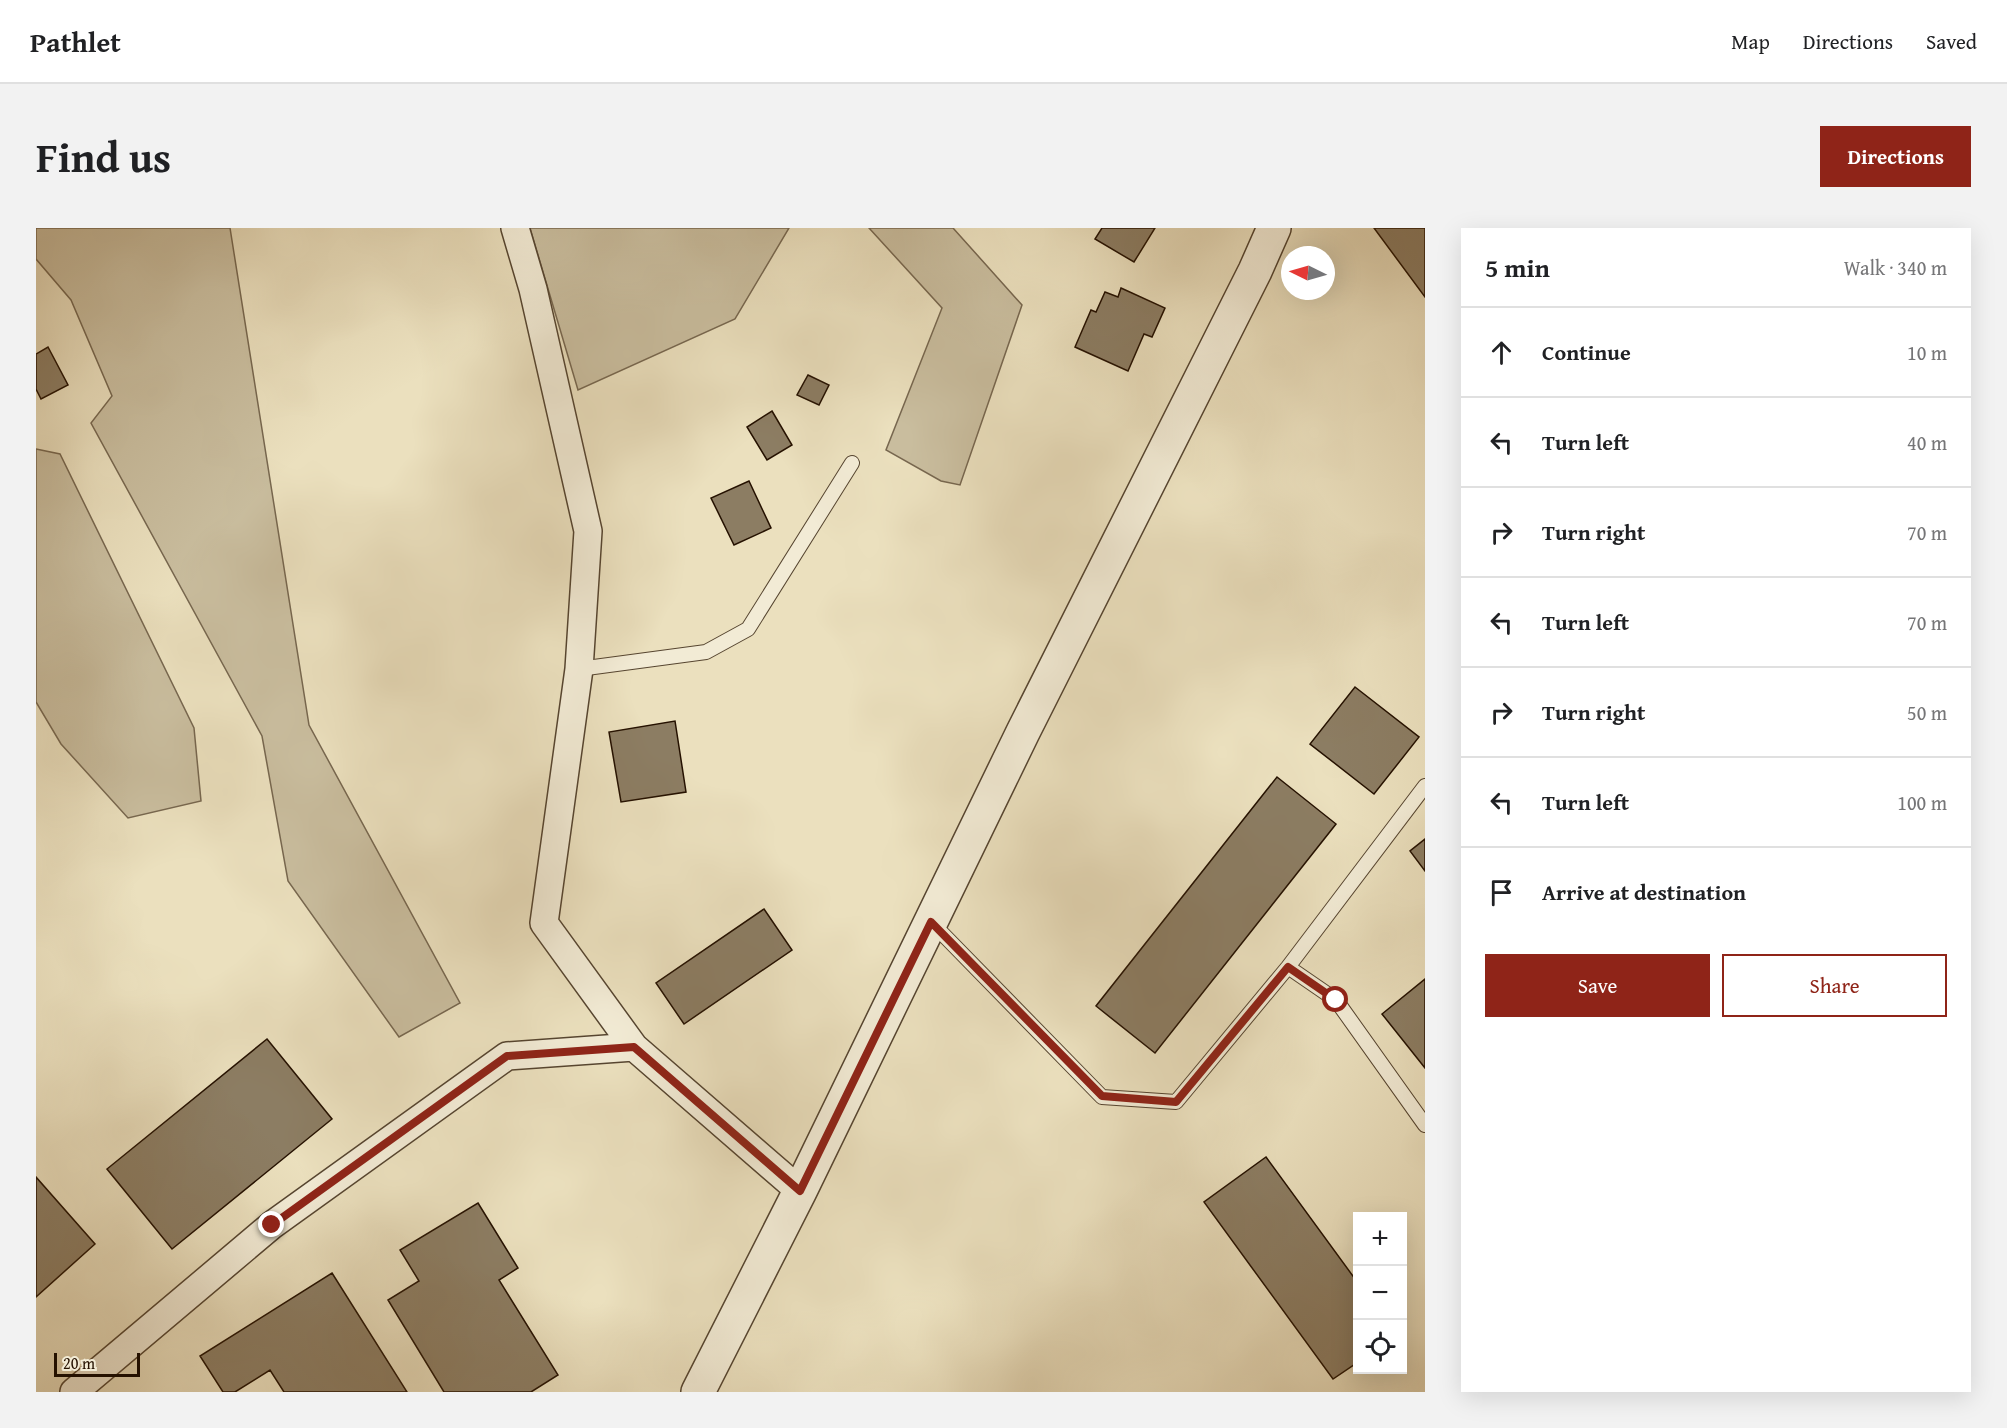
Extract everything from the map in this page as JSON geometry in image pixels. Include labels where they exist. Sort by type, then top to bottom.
[{"type":"street","points":[[515,228],[533,289],[588,531],[579,669],[544,923],[634,1047],[800,1191]]},
{"type":"street","points":[[698,1392],[800,1191],[1023,732],[1255,271],[1274,228]]},
{"type":"street","points":[[74,1392],[272,1225],[507,1056],[634,1047]]},
{"type":"lane","points":[[579,669],[706,652],[748,629],[852,463]]},
{"type":"lane","points":[[931,922],[1102,1096],[1176,1102],[1288,967],[1425,786]]},
{"type":"lane","points":[[1288,967],[1336,1000],[1425,1125]]},
{"type":"shaded area","points":[[36,228],[230,228],[309,725],[460,1003],[399,1037],[288,881],[262,736],[91,423],[112,396],[71,300],[36,259]]},
{"type":"shaded area","points":[[530,228],[789,228],[735,319],[578,390]]},
{"type":"shaded area","points":[[869,228],[953,228],[1022,305],[960,485],[941,481],[886,450],[942,308]]},
{"type":"shaded area","points":[[36,449],[60,454],[194,728],[201,801],[128,818],[61,744],[36,702]]},
{"type":"building","points":[[1102,228],[1155,228],[1134,262],[1095,239]]},
{"type":"building","points":[[1374,228],[1425,228],[1425,297]]},
{"type":"building","points":[[1121,288],[1165,308],[1152,337],[1144,334],[1128,371],[1075,347],[1091,310],[1096,312],[1105,292],[1118,297]]},
{"type":"building","points":[[48,347],[68,385],[41,399],[36,389],[36,354]]},
{"type":"building","points":[[808,375],[829,385],[819,405],[797,395]]},
{"type":"building","points":[[772,411],[792,445],[767,460],[747,427]]},
{"type":"building","points":[[749,481],[771,528],[734,545],[711,498]]},
{"type":"building","points":[[1355,687],[1419,737],[1374,794],[1310,744]]},
{"type":"building","points":[[675,721],[686,792],[621,802],[609,732]]},
{"type":"building","points":[[1277,777],[1336,824],[1155,1053],[1096,1006]]},
{"type":"building","points":[[1425,839],[1425,871],[1410,851]]},
{"type":"building","points":[[764,909],[792,950],[684,1024],[656,983]]},
{"type":"building","points":[[1425,979],[1425,1068],[1382,1014]]},
{"type":"building","points":[[267,1039],[332,1119],[172,1249],[107,1169]]},
{"type":"building","points":[[1266,1157],[1353,1276],[1353,1365],[1333,1379],[1204,1202]]},
{"type":"building","points":[[36,1177],[95,1244],[36,1297]]},
{"type":"building","points":[[478,1203],[518,1268],[499,1280],[558,1375],[531,1392],[444,1392],[388,1300],[419,1281],[400,1250]]},
{"type":"building","points":[[332,1273],[407,1392],[284,1392],[270,1370],[235,1392],[223,1392],[200,1356]]},
{"type":"route","points":[[272,1225],[507,1056],[634,1047],[800,1191],[931,922],[1102,1096],[1176,1102],[1288,967],[1336,1000]]}]
